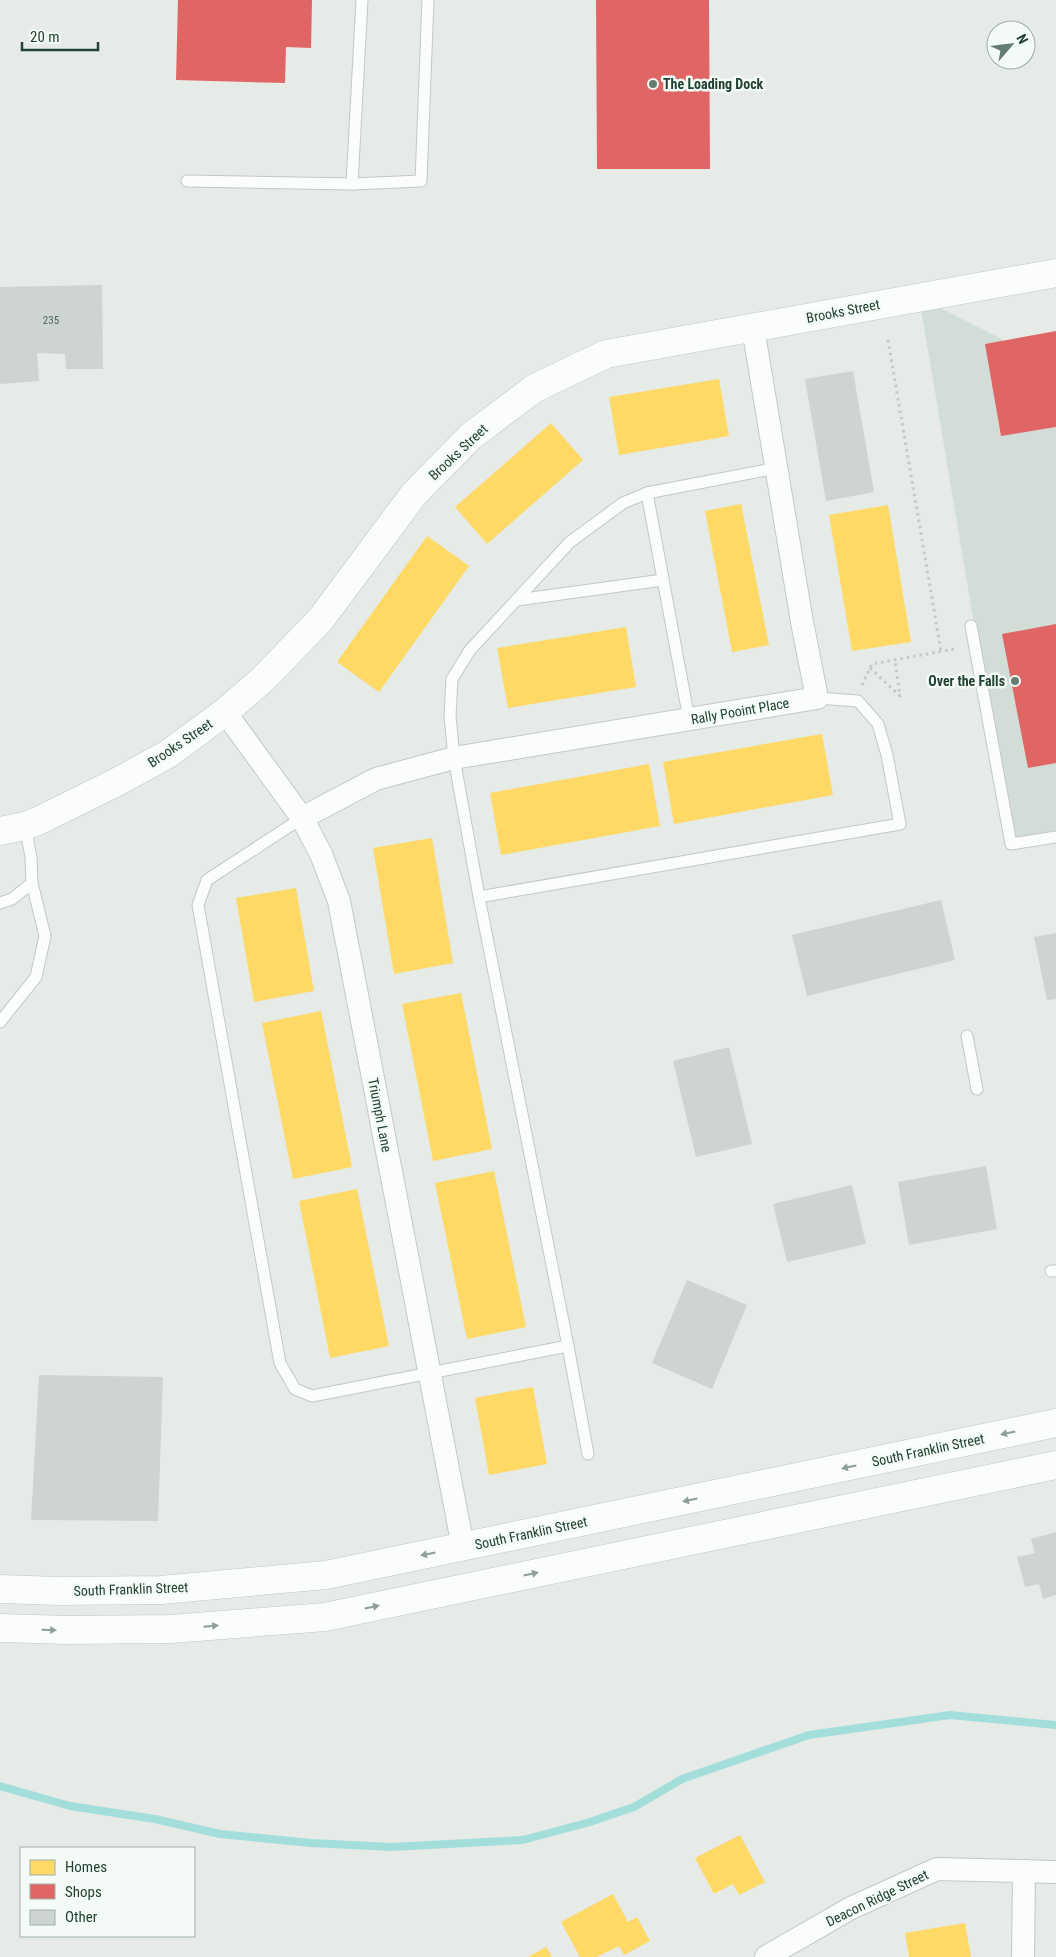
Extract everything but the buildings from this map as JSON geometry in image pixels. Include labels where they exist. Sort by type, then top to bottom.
[{"type":"street","name":"Brooks Street","points":[[13,828],[117,782],[168,754],[225,712],[263,680],[321,619],[414,494],[471,436],[535,388],[606,354],[1056,273]]},
{"type":"street","points":[[753,328],[802,622],[818,698]]},
{"type":"street","name":"Rally Pooint Place","points":[[302,818],[376,779],[454,758],[818,698]]},
{"type":"street","name":"Triumph Lane","points":[[225,712],[302,818],[321,854],[339,901],[463,1547]]},
{"type":"street","name":"South Franklin Street","points":[[0,1588],[58,1591],[161,1590],[326,1575],[1056,1423]]},
{"type":"street","points":[[0,1628],[171,1630],[325,1617],[1056,1465]]},
{"type":"street","name":"Deacon Ridge Street","points":[[766,1957],[852,1908],[937,1869],[1056,1872]]},
{"type":"street","points":[[1023,1957],[1024,1871]]},
{"type":"lane","points":[[352,184],[362,0]]},
{"type":"lane","points":[[187,181],[352,184],[421,181],[428,0]]},
{"type":"lane","points":[[588,1454],[479,897],[454,758],[450,716],[452,679],[470,650],[570,542],[623,503],[647,494],[777,468]]},
{"type":"lane","points":[[647,494],[689,720]]},
{"type":"lane","points":[[517,600],[663,580]]},
{"type":"lane","points":[[971,626],[1011,844],[1056,837]]},
{"type":"lane","points":[[479,897],[900,824],[887,755],[878,724],[858,701],[818,698]]},
{"type":"lane","points":[[302,818],[207,880],[198,905],[280,1363],[295,1389],[312,1396],[568,1346]]},
{"type":"lane","points":[[0,1022],[36,977],[45,936],[32,883],[31,857],[13,828]]},
{"type":"lane","points":[[0,903],[12,899],[32,883]]},
{"type":"lane","points":[[967,1036],[977,1089]]},
{"type":"path","points":[[888,340],[941,651]]},
{"type":"path","points":[[860,688],[872,664],[954,649]]},
{"type":"path","points":[[870,668],[900,696],[895,660]]},
{"type":"shaded area","points":[[919,297],[1056,367],[1056,836],[1011,844]]},
{"type":"waterway","points":[[0,1786],[70,1806],[155,1819],[220,1834],[311,1843],[391,1847],[523,1840],[590,1822],[634,1807],[682,1779],[809,1735],[950,1715],[1056,1725]]},
{"type":"place","name":"The Loading Dock","points":[[653,84]]},
{"type":"place","name":"Over the Falls","points":[[1015,681]]}]
